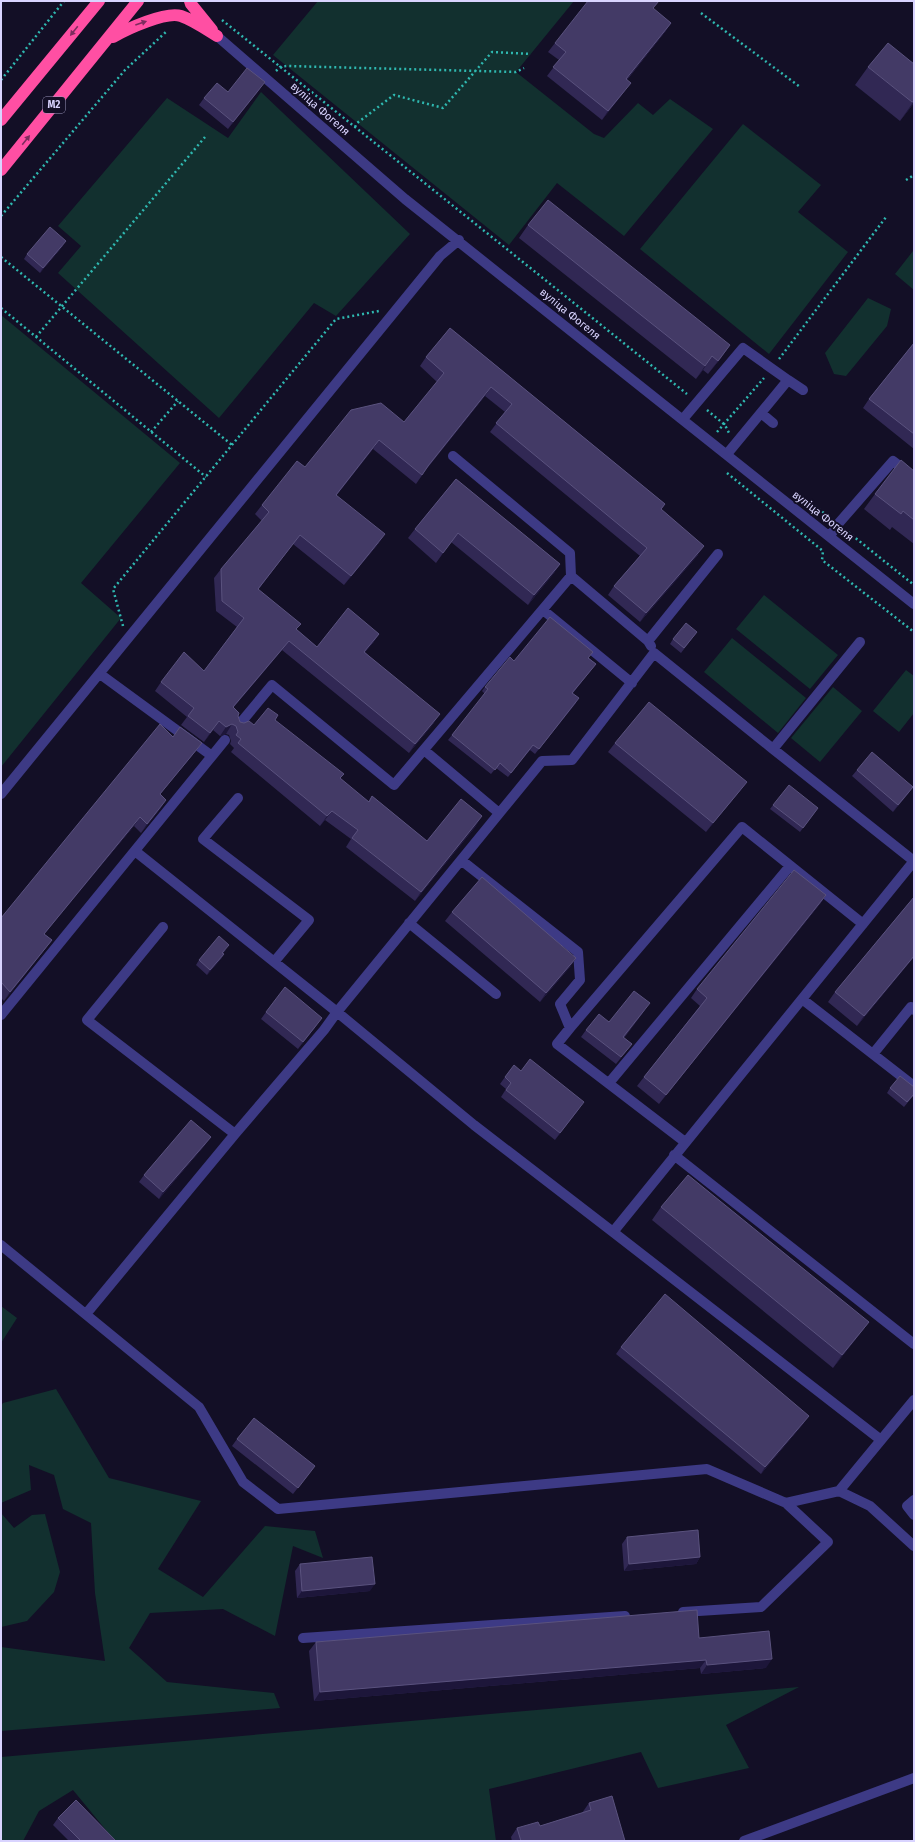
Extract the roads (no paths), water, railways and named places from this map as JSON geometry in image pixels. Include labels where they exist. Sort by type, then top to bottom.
[{"type":"highway","points":[[1,120],[99,1]]},
{"type":"highway","name":"М2","points":[[1,170],[138,1]]},
{"type":"highway","points":[[190,1],[217,36]]},
{"type":"highway","points":[[106,40],[129,28],[153,20],[180,15],[217,36]]},
{"type":"street","name":"вуліца Фогеля","points":[[217,36],[406,199],[683,418],[914,604]]},
{"type":"street","points":[[1,794],[440,256],[459,240]]},
{"type":"street","points":[[683,418],[742,348],[803,390]]},
{"type":"street","points":[[727,454],[788,380]]},
{"type":"street","points":[[761,413],[773,423]]},
{"type":"street","points":[[238,726],[272,685],[394,785],[571,576],[570,553],[453,456]]},
{"type":"street","points":[[830,536],[838,524],[893,460],[901,467]]},
{"type":"street","points":[[648,641],[718,554]]},
{"type":"street","points":[[571,576],[648,641],[654,653],[914,861],[613,1232]]},
{"type":"street","points":[[543,610],[632,683]]},
{"type":"street","points":[[773,749],[860,642]]},
{"type":"street","points":[[86,1314],[235,1134],[324,1030],[337,1012],[542,761],[572,760],[654,653]]},
{"type":"street","points":[[100,674],[212,756]]},
{"type":"street","points":[[1,1015],[225,740]]},
{"type":"street","points":[[424,750],[499,813]]},
{"type":"street","points":[[238,798],[203,839],[308,920],[274,962]]},
{"type":"street","points":[[685,1142],[557,1044],[742,827],[863,924]]},
{"type":"street","points":[[135,851],[337,1012],[474,1125],[881,1440]]},
{"type":"street","points":[[461,860],[578,952],[580,980],[560,1004],[570,1028]]},
{"type":"street","points":[[609,1084],[790,866]]},
{"type":"street","points":[[410,923],[496,994]]},
{"type":"street","points":[[164,927],[87,1020],[235,1134]]},
{"type":"street","points":[[802,998],[914,1086]]},
{"type":"street","points":[[873,1054],[911,1007],[914,1010]]},
{"type":"street","points":[[674,1155],[914,1344]]},
{"type":"street","points":[[1,1245],[199,1407],[243,1482],[278,1509],[707,1469],[786,1502],[828,1542],[762,1607],[674,1613]]},
{"type":"street","points":[[839,1492],[914,1400]]},
{"type":"street","points":[[786,1502],[839,1492],[870,1506],[913,1542]]},
{"type":"street","points":[[914,1500],[907,1506],[914,1515]]},
{"type":"street","points":[[303,1638],[635,1616]]},
{"type":"street","points":[[744,1841],[914,1778]]}]
